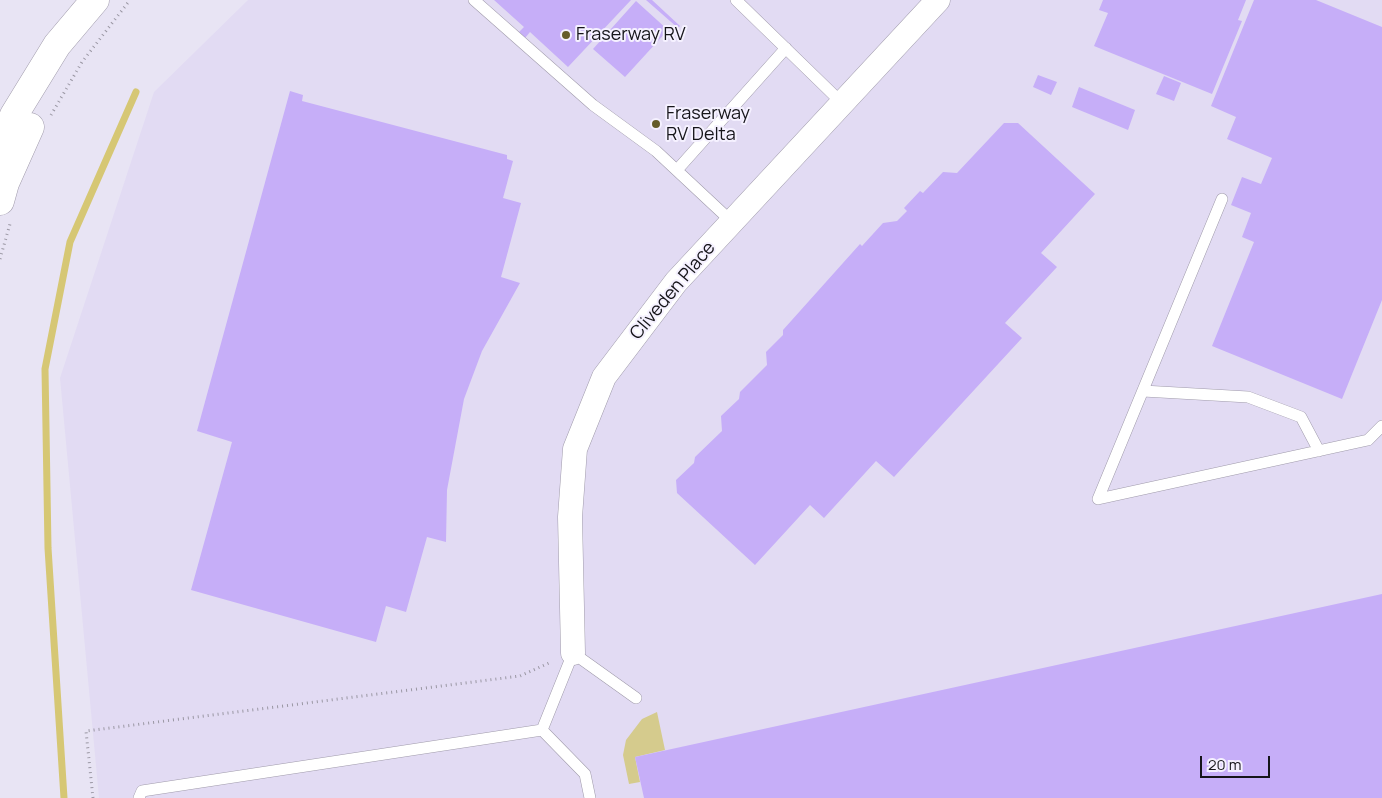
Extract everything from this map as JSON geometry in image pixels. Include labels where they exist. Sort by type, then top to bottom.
[{"type":"highway","points":[[0,149],[14,115],[57,45],[95,0]]},
{"type":"highway","points":[[0,201],[5,183],[43,97],[57,45]]},
{"type":"street","name":"Cliveden Place","points":[[573,653],[570,517],[575,449],[604,377],[676,282],[938,0]]},
{"type":"lane","points":[[474,0],[593,106],[656,151],[732,222]]},
{"type":"lane","points":[[736,0],[842,103]]},
{"type":"lane","points":[[676,170],[786,48]]},
{"type":"lane","points":[[1222,199],[1098,499],[1368,440],[1382,426]]},
{"type":"lane","points":[[1143,391],[1248,397],[1301,417],[1320,451]]},
{"type":"lane","points":[[542,730],[573,653],[636,698]]},
{"type":"lane","points":[[138,798],[142,791],[542,730]]},
{"type":"lane","points":[[542,730],[585,774],[590,798]]},
{"type":"path","points":[[93,798],[86,731],[520,676],[573,653]]},
{"type":"shaded area","points":[[248,0],[1382,0],[1382,798],[99,798],[60,378],[154,92]]},
{"type":"shaded area","points":[[657,712],[665,750],[635,757],[640,782],[629,784],[623,755],[626,740],[642,719]]},
{"type":"building","name":"Fraserway RV","points":[[494,0],[631,0],[568,67],[530,32],[525,38],[519,32],[524,27]]},
{"type":"building","name":"Fraserway RV","points":[[646,0],[652,0],[680,26],[678,28]]},
{"type":"building","points":[[1103,0],[1246,0],[1238,20],[1242,21],[1212,94],[1094,46],[1108,13],[1099,10]]},
{"type":"building","points":[[1254,0],[1316,0],[1382,27],[1382,300],[1342,399],[1212,346],[1254,242],[1242,237],[1251,213],[1231,205],[1242,177],[1261,184],[1272,158],[1227,139],[1236,117],[1211,106]]},
{"type":"building","points":[[636,1],[668,30],[625,77],[593,49]]},
{"type":"building","points":[[1038,75],[1057,82],[1051,95],[1033,87]]},
{"type":"building","points":[[1164,76],[1181,83],[1174,101],[1156,94]]},
{"type":"building","points":[[1079,87],[1135,110],[1128,130],[1072,107]]},
{"type":"building","points":[[290,91],[303,95],[302,101],[507,155],[507,159],[513,161],[503,198],[521,203],[501,277],[520,283],[482,351],[464,399],[447,490],[446,542],[427,537],[406,612],[386,606],[376,642],[191,590],[232,442],[197,431]]},
{"type":"building","points":[[1004,123],[1018,123],[1095,194],[1041,253],[1057,267],[1005,323],[1022,338],[894,477],[876,461],[824,518],[810,505],[755,565],[677,493],[676,480],[694,463],[695,457],[722,431],[721,416],[739,399],[740,392],[767,365],[766,352],[783,335],[783,330],[860,244],[862,246],[883,223],[897,221],[907,211],[904,208],[920,191],[923,193],[943,172],[957,173]]},
{"type":"building","points":[[1382,594],[1382,798],[644,798],[635,757]]},
{"type":"waterway","points":[[64,798],[48,548],[45,369],[70,242],[136,92]]},
{"type":"place","name":"Fraserway RV","points":[[566,35]]},
{"type":"place","name":"Fraserway RV Delta","points":[[656,124]]}]
